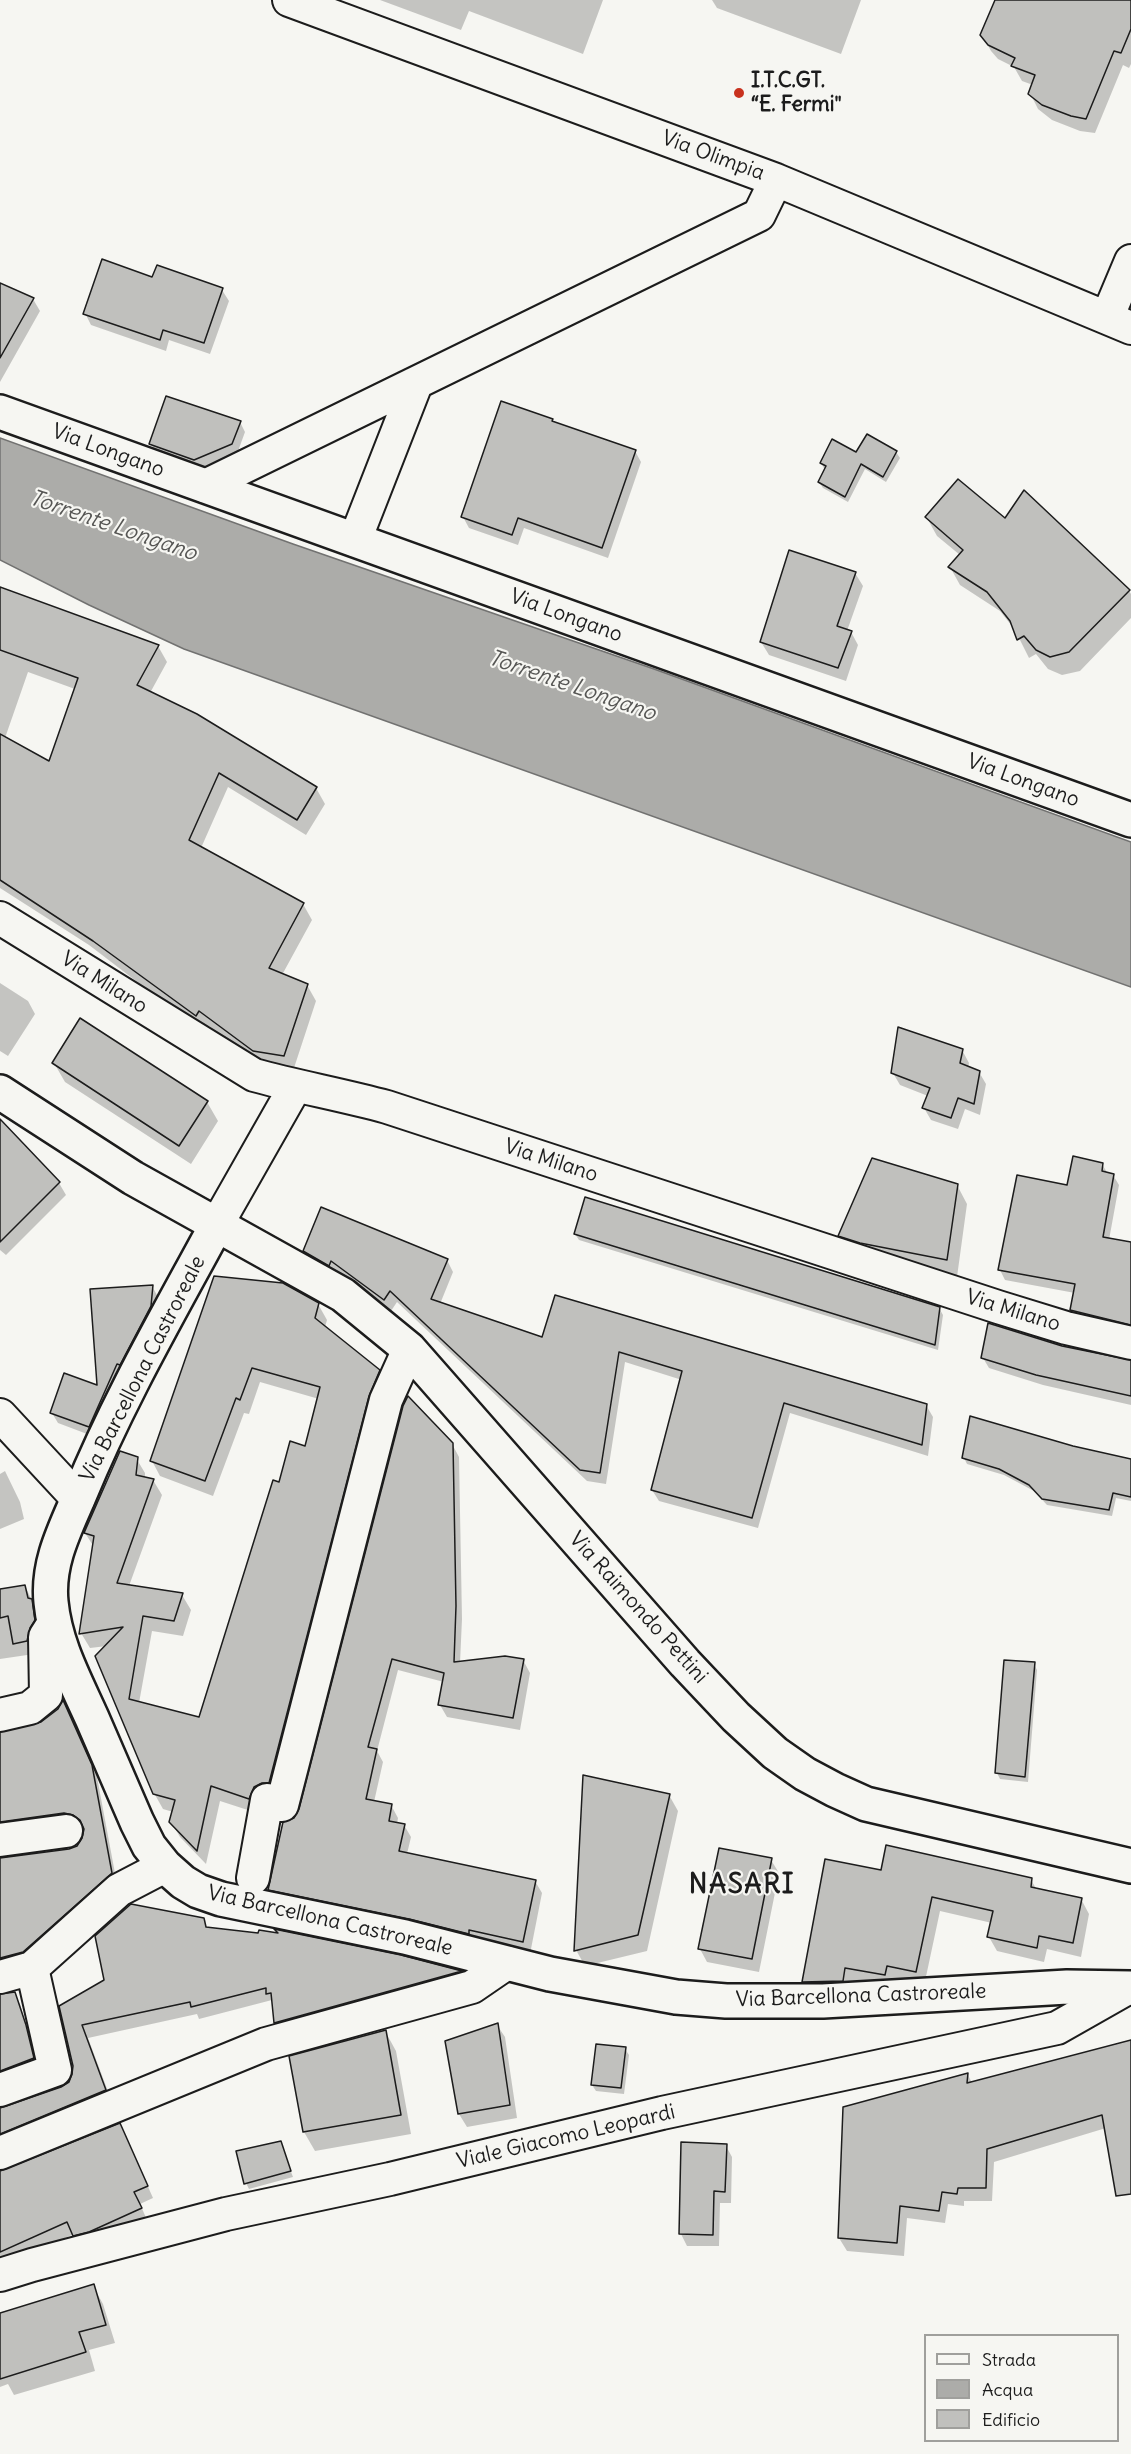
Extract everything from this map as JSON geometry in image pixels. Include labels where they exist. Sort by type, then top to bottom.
[{"type":"street","name":"Via Olimpia","points":[[289,0],[776,180],[1119,323]]},
{"type":"street","points":[[205,486],[759,215],[776,180]]},
{"type":"street","points":[[1119,323],[1131,261]]},
{"type":"street","points":[[355,540],[416,384]]},
{"type":"street","name":"Via Longano","points":[[0,412],[1131,820]]},
{"type":"street","name":"Via Milano","points":[[0,918],[254,1075],[295,1087],[341,1095],[387,1107],[998,1307],[1066,1328],[1131,1343]]},
{"type":"street","points":[[0,1092],[133,1178],[216,1226],[295,1087]]},
{"type":"street","name":"Via Raimondo Pettini","points":[[216,1226],[343,1295],[409,1349],[685,1663],[736,1717],[775,1753],[805,1774],[866,1804],[1131,1866]]},
{"type":"street","name":"Via Barcellona Castroreale","points":[[216,1226],[106,1431],[54,1560],[51,1601],[54,1623],[65,1659],[136,1822],[149,1846],[165,1866],[183,1882],[198,1891],[221,1899],[405,1937],[550,1974],[676,1996],[726,2001],[823,2001],[1067,1987],[1128,1988]]},
{"type":"street","points":[[253,1878],[267,1800],[282,1805],[386,1400],[409,1349]]},
{"type":"street","points":[[0,1414],[78,1499]]},
{"type":"street","points":[[0,1715],[30,1708],[46,1695],[45,1637],[54,1623]]},
{"type":"street","points":[[0,1840],[66,1831]]},
{"type":"street","points":[[0,1977],[32,1968],[119,1890],[165,1866]]},
{"type":"street","points":[[0,2153],[266,2044],[472,1987],[507,1963]]},
{"type":"street","points":[[0,2090],[56,2070],[32,1968]]},
{"type":"street","name":"Viale Giacomo Leopardi","points":[[0,2275],[226,2214],[390,2179],[662,2113],[1057,2028],[1128,1988]]},
{"type":"water","name":"Torrente Longano","points":[[0,438],[293,544],[654,669],[1131,842],[1131,987],[184,649],[89,605],[0,560]]},
{"type":"building","points":[[995,0],[1131,0],[1131,29],[1121,53],[1114,51],[1086,119],[1042,105],[1028,94],[1035,75],[1011,66],[1015,58],[988,45],[980,35]]},
{"type":"building","points":[[102,259],[152,277],[157,265],[223,288],[204,343],[163,330],[160,340],[83,314]]},
{"type":"building","points":[[0,283],[34,298],[0,358]]},
{"type":"building","points":[[166,396],[241,421],[232,444],[194,460],[149,444]]},
{"type":"building","points":[[501,401],[636,450],[602,548],[518,518],[512,535],[461,517]]},
{"type":"building","points":[[867,434],[897,451],[883,477],[861,464],[845,497],[818,482],[826,466],[820,463],[832,439],[856,452]]},
{"type":"building","points":[[958,479],[1005,518],[1024,490],[1130,590],[1069,652],[1050,657],[1036,650],[1024,636],[1017,640],[1010,621],[987,592],[948,567],[963,550],[925,517]]},
{"type":"building","points":[[789,550],[856,572],[837,626],[852,631],[838,668],[760,642]]},
{"type":"building","points":[[0,587],[159,645],[137,685],[197,714],[317,787],[297,820],[219,773],[189,840],[304,903],[269,968],[308,984],[284,1056],[253,1051],[199,1011],[196,1016],[93,941],[0,880],[0,734],[49,761],[78,678],[0,650]]},
{"type":"building","points":[[80,1018],[208,1101],[179,1146],[52,1063]]},
{"type":"building","points":[[898,1027],[963,1049],[960,1063],[980,1071],[974,1104],[958,1098],[951,1118],[922,1108],[930,1088],[891,1073]]},
{"type":"building","points":[[0,1119],[60,1182],[0,1242]]},
{"type":"building","points":[[1073,1156],[1103,1163],[1102,1171],[1114,1174],[1103,1237],[1131,1242],[1131,1325],[1070,1310],[1075,1284],[998,1270],[1017,1175],[1067,1185]]},
{"type":"building","points":[[872,1158],[958,1184],[947,1260],[860,1243],[838,1236]]},
{"type":"building","points":[[585,1197],[940,1307],[935,1345],[574,1234]]},
{"type":"building","points":[[321,1207],[448,1259],[431,1299],[542,1337],[555,1295],[927,1404],[922,1445],[784,1403],[752,1518],[651,1490],[682,1371],[619,1352],[600,1473],[580,1470],[390,1291],[384,1300],[331,1261],[329,1266],[303,1251]]},
{"type":"building","points":[[214,1276],[283,1283],[319,1303],[315,1318],[380,1370],[369,1396],[269,1783],[262,1783],[254,1787],[249,1799],[211,1786],[197,1851],[169,1822],[175,1800],[153,1794],[95,1656],[123,1627],[79,1634],[94,1536],[84,1533],[120,1451],[138,1457],[136,1475],[154,1479],[117,1583],[183,1593],[174,1621],[143,1616],[129,1699],[199,1717],[273,1480],[279,1482],[290,1441],[305,1446],[320,1387],[252,1368],[240,1400],[236,1398],[205,1481],[150,1461]]},
{"type":"building","points":[[153,1285],[151,1306],[120,1365],[117,1364],[89,1427],[50,1413],[64,1373],[97,1385],[90,1289]]},
{"type":"building","points":[[988,1323],[1062,1346],[1131,1360],[1131,1396],[1036,1375],[981,1358]]},
{"type":"building","points":[[408,1396],[453,1443],[456,1606],[454,1662],[505,1656],[524,1659],[513,1718],[438,1705],[444,1673],[392,1659],[368,1747],[377,1749],[366,1799],[392,1804],[389,1821],[405,1824],[399,1851],[536,1880],[523,1942],[469,1930],[469,1934],[409,1919],[268,1890],[283,1822],[294,1818],[299,1809],[403,1406]]},
{"type":"building","points":[[970,1416],[1073,1446],[1131,1459],[1131,1497],[1113,1493],[1109,1510],[1042,1499],[1029,1485],[999,1469],[962,1458]]},
{"type":"building","points":[[25,1585],[28,1598],[32,1599],[35,1620],[30,1628],[27,1641],[13,1644],[8,1616],[0,1618],[0,1589]]},
{"type":"building","points":[[1004,1660],[1035,1662],[1025,1777],[995,1773]]},
{"type":"building","points":[[63,1700],[92,1765],[112,1873],[23,1952],[0,1958],[0,1858],[69,1849],[77,1846],[84,1829],[80,1820],[64,1813],[0,1822],[0,1732],[41,1722],[58,1709]]},
{"type":"building","points":[[583,1775],[670,1794],[638,1935],[574,1951]]},
{"type":"building","points":[[886,1845],[1032,1878],[1031,1887],[1082,1898],[1073,1943],[1039,1936],[1037,1948],[987,1937],[993,1911],[932,1897],[916,1972],[887,1966],[885,1975],[845,1968],[843,1981],[802,1982],[825,1859],[881,1870]]},
{"type":"building","points":[[719,1848],[772,1858],[752,1959],[698,1949]]},
{"type":"building","points":[[131,1904],[204,1918],[206,1927],[278,1933],[274,1929],[401,1955],[462,1971],[274,2023],[271,1993],[266,1994],[266,1988],[191,2007],[190,2002],[82,2025],[106,2090],[0,2134],[0,2108],[61,2087],[69,2082],[73,2066],[59,2006],[104,1980],[95,1936]]},
{"type":"building","points":[[15,1992],[34,2058],[0,2071],[0,1994]]},
{"type":"building","points":[[498,2023],[510,2105],[458,2114],[445,2041]]},
{"type":"building","points":[[386,2030],[401,2115],[303,2132],[289,2056]]},
{"type":"building","points":[[1131,2040],[1131,2194],[1116,2196],[1102,2115],[987,2149],[986,2188],[958,2188],[957,2194],[942,2192],[939,2211],[900,2206],[897,2243],[838,2238],[843,2107],[968,2073],[967,2083]]},
{"type":"building","points":[[596,2044],[626,2047],[621,2088],[591,2085]]},
{"type":"building","points":[[120,2123],[148,2186],[134,2192],[142,2208],[89,2232],[73,2236],[67,2222],[0,2252],[0,2171]]},
{"type":"building","points":[[281,2141],[291,2171],[244,2184],[236,2151]]},
{"type":"building","points":[[681,2142],[727,2144],[725,2192],[714,2191],[713,2235],[679,2234]]},
{"type":"building","points":[[94,2284],[106,2325],[79,2332],[86,2352],[0,2379],[0,2313]]},
{"type":"place","name":"I.T.C.GT. “E. Fermi\"","points":[[739,93]]},
{"type":"district","name":"NASARI","points":[[742,1885]]}]
